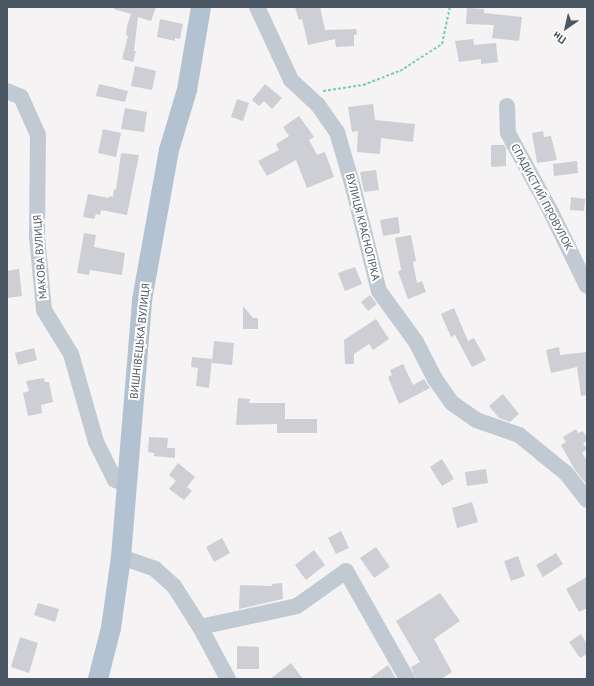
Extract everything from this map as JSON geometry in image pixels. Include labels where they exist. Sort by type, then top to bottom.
[{"type":"main road","name":"ВИШНІВЕЦЬКА ВУЛИЦЯ","points":[[98,679],[111,628],[121,558],[142,300],[168,150],[187,90],[201,7]]},
{"type":"street","name":"ВУЛИЦЯ КРАСНОГІРКА","points":[[257,7],[291,80],[318,105],[337,132],[353,187],[379,291],[416,342],[435,379],[452,402],[476,420],[519,435],[566,473],[587,500]]},
{"type":"street","name":"МАКОВА ВУЛИЦЯ","points":[[7,91],[21,98],[38,135],[36,236],[44,310],[71,354],[96,442],[114,480],[127,484]]},
{"type":"street","name":"СПАДИСТИЙ ПРОВУЛОК","points":[[507,106],[508,133],[551,212],[587,286]]},
{"type":"street","points":[[121,558],[155,569],[174,586],[200,627],[228,679]]},
{"type":"street","points":[[200,627],[297,606],[346,571],[407,679]]},
{"type":"path","points":[[306,94],[363,85],[400,71],[442,44],[450,7]]},
{"type":"building","points":[[114,7],[156,7],[151,21],[138,17],[134,51],[136,51],[133,62],[122,59],[128,36],[126,35],[127,26],[131,14],[114,9]]},
{"type":"building","points":[[295,7],[320,7],[325,30],[356,29],[357,34],[354,35],[354,46],[336,47],[335,39],[308,45],[302,19],[299,20]]},
{"type":"building","points":[[467,8],[484,9],[484,13],[522,17],[519,41],[492,38],[494,25],[466,24]]},
{"type":"building","points":[[160,19],[183,24],[180,39],[175,38],[175,41],[157,37]]},
{"type":"building","points":[[473,39],[474,45],[496,43],[498,62],[481,64],[481,59],[459,62],[455,41]]},
{"type":"building","points":[[135,66],[156,71],[152,90],[131,86]]},
{"type":"building","points":[[99,84],[128,91],[125,102],[96,96]]},
{"type":"building","points":[[265,84],[282,98],[272,109],[264,101],[259,106],[252,100]]},
{"type":"building","points":[[237,99],[249,103],[243,121],[231,117]]},
{"type":"building","points":[[373,104],[375,120],[415,124],[413,142],[381,138],[380,154],[357,152],[358,131],[352,132],[348,107]]},
{"type":"building","points":[[125,108],[147,112],[144,132],[121,129]]},
{"type":"building","points":[[299,116],[314,137],[309,140],[317,155],[325,152],[334,177],[307,188],[296,160],[267,176],[258,161],[279,150],[276,144],[289,136],[283,127]]},
{"type":"building","points":[[103,129],[121,133],[116,157],[98,153]]},
{"type":"building","points":[[543,131],[544,137],[551,136],[557,160],[537,163],[532,133]]},
{"type":"building","points":[[491,145],[504,145],[506,148],[506,166],[491,167]]},
{"type":"building","points":[[121,153],[139,155],[127,215],[101,210],[100,215],[96,214],[94,219],[83,217],[88,194],[109,198],[109,196],[113,197],[114,189],[116,190]]},
{"type":"building","points":[[577,161],[578,173],[554,176],[553,164]]},
{"type":"building","points":[[376,170],[379,190],[364,192],[360,172]]},
{"type":"building","points":[[571,197],[585,199],[584,211],[570,210]]},
{"type":"building","points":[[398,217],[400,233],[383,236],[380,220]]},
{"type":"building","points":[[84,233],[96,235],[94,247],[125,253],[122,275],[90,270],[89,275],[77,273]]},
{"type":"building","points":[[411,235],[416,261],[413,262],[417,283],[422,281],[426,292],[408,299],[398,272],[403,268],[401,269],[395,238]]},
{"type":"building","points":[[355,267],[362,284],[345,291],[338,273]]},
{"type":"building","points":[[19,269],[22,296],[7,298],[7,271]]},
{"type":"building","points":[[370,295],[377,304],[368,311],[361,302]]},
{"type":"building","points":[[243,306],[253,318],[258,318],[258,329],[243,329]]},
{"type":"building","points":[[454,308],[468,341],[474,338],[486,360],[472,367],[455,335],[451,337],[441,314]]},
{"type":"building","points":[[376,319],[389,339],[373,350],[369,344],[354,354],[354,364],[345,364],[344,340]]},
{"type":"building","points":[[214,341],[234,343],[232,365],[212,363]]},
{"type":"building","points":[[559,347],[560,355],[587,352],[587,395],[581,396],[577,367],[551,373],[546,350]]},
{"type":"building","points":[[34,348],[37,360],[18,365],[15,353]]},
{"type":"building","points":[[192,357],[212,359],[209,388],[196,386],[198,368],[191,367]]},
{"type":"building","points":[[403,364],[413,385],[424,379],[430,388],[399,404],[388,377],[392,375],[390,370]]},
{"type":"building","points":[[44,378],[45,382],[49,382],[53,402],[41,405],[42,413],[28,416],[23,393],[29,391],[26,381]]},
{"type":"building","points":[[503,394],[519,414],[510,422],[499,418],[489,406]]},
{"type":"building","points":[[238,398],[250,399],[249,403],[285,403],[285,419],[317,419],[317,433],[277,433],[277,424],[236,425]]},
{"type":"building","points":[[576,429],[578,433],[583,431],[587,438],[587,441],[583,443],[587,449],[582,453],[587,461],[587,485],[575,470],[561,445],[566,442],[563,437]]},
{"type":"building","points":[[149,437],[168,438],[167,448],[175,448],[175,458],[154,456],[154,453],[148,452]]},
{"type":"building","points":[[442,459],[454,479],[442,486],[430,467]]},
{"type":"building","points":[[178,463],[195,477],[187,487],[192,491],[184,500],[169,489],[176,481],[169,475]]},
{"type":"building","points":[[486,469],[488,483],[467,486],[465,472]]},
{"type":"building","points":[[472,502],[478,522],[457,528],[452,508]]},
{"type":"building","points":[[341,531],[349,548],[336,554],[328,538]]},
{"type":"building","points":[[222,538],[230,553],[214,562],[206,547]]},
{"type":"building","points":[[376,547],[390,567],[374,578],[360,558]]},
{"type":"building","points":[[314,550],[325,565],[306,580],[295,565]]},
{"type":"building","points":[[556,553],[563,564],[543,577],[536,565]]},
{"type":"building","points":[[518,556],[525,576],[511,581],[504,561]]},
{"type":"building","points":[[587,577],[587,608],[579,612],[566,589]]},
{"type":"building","points":[[282,583],[283,599],[239,609],[240,585],[272,586],[272,584]]},
{"type":"building","points":[[440,593],[460,621],[434,639],[452,672],[441,679],[416,679],[411,667],[420,662],[396,621]]},
{"type":"building","points":[[38,603],[59,609],[55,622],[34,615]]},
{"type":"building","points":[[581,634],[587,644],[587,654],[580,658],[569,642]]},
{"type":"building","points":[[20,637],[38,643],[29,673],[11,667]]},
{"type":"building","points":[[237,646],[259,647],[259,669],[237,669]]},
{"type":"building","points":[[291,663],[303,679],[270,679]]},
{"type":"building","points":[[388,665],[396,679],[369,679]]}]
